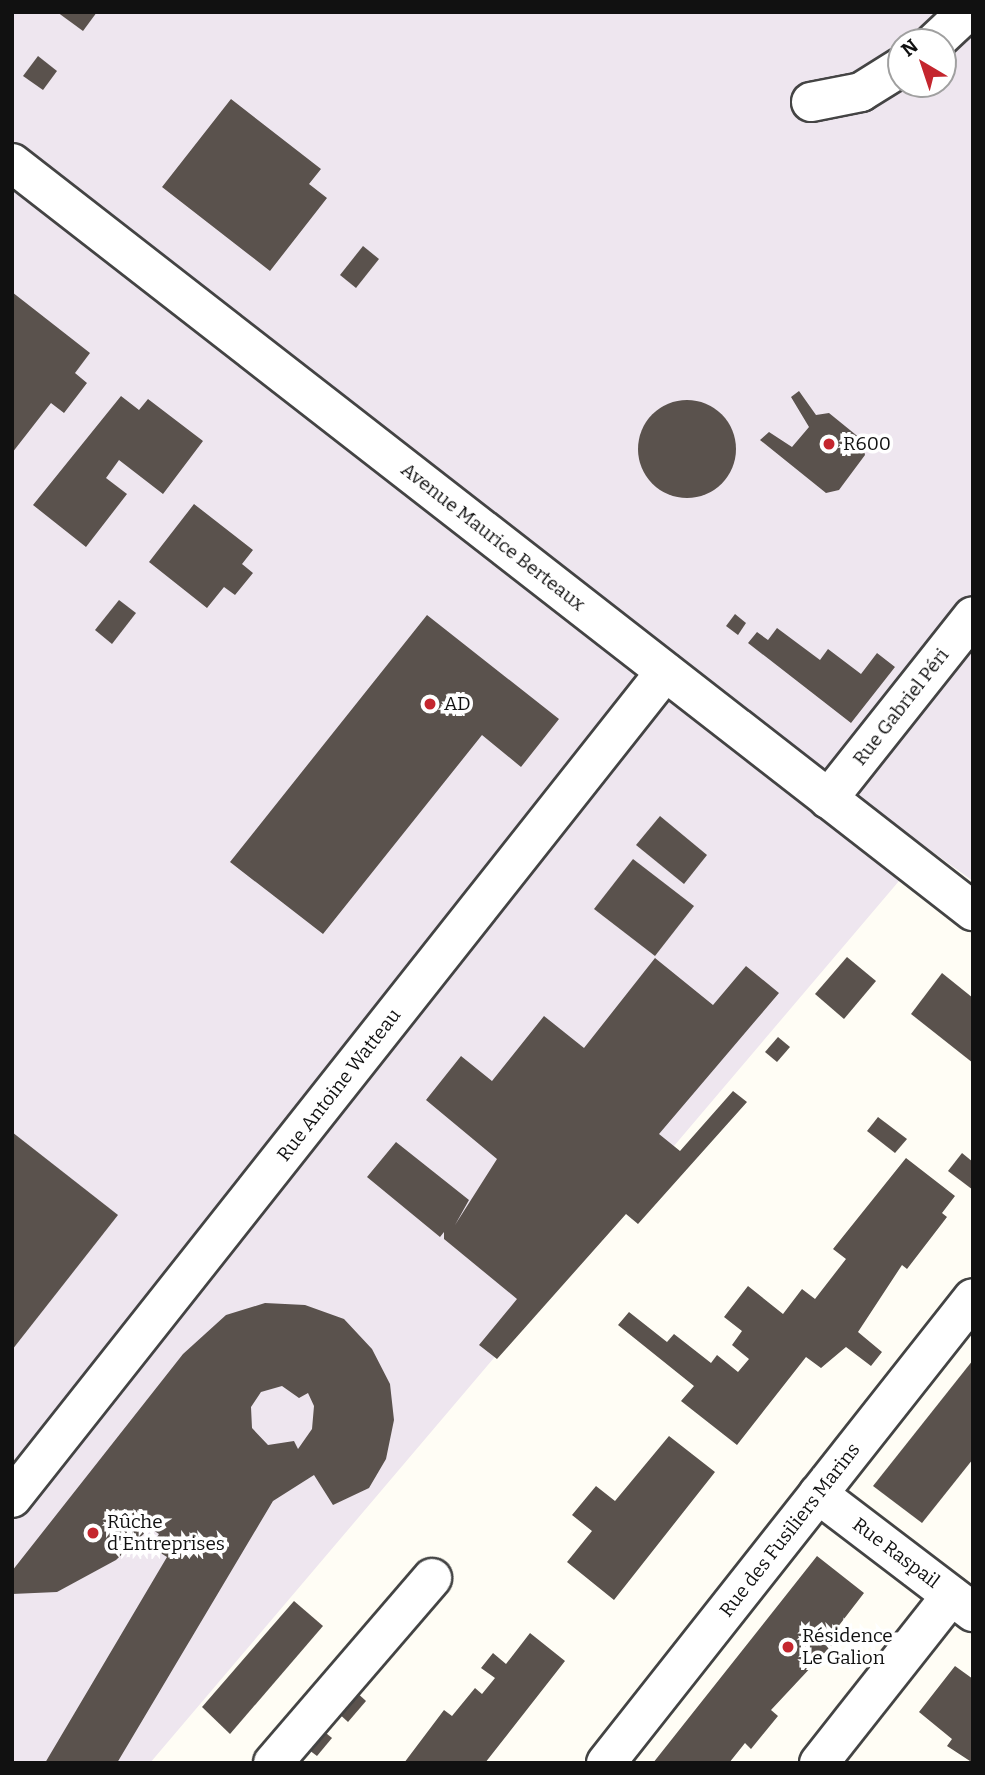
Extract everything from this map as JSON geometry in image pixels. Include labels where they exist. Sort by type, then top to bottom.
[{"type":"street","points":[[950,28],[967,12]]},
{"type":"street","points":[[811,102],[861,92],[887,76]]},
{"type":"street","name":"Avenue Maurice Berteaux","points":[[12,163],[973,911]]},
{"type":"street","name":"Rue Gabriel Péri","points":[[828,799],[973,616]]},
{"type":"street","name":"Rue Antoine Watteau","points":[[12,1498],[666,671]]},
{"type":"street","name":"Rue des Fusiliers Marins","points":[[607,1763],[973,1298]]},
{"type":"street","name":"Rue Raspail","points":[[818,1494],[962,1604]]},
{"type":"street","points":[[273,1763],[432,1578]]},
{"type":"street","points":[[819,1763],[962,1604]]},
{"type":"shaded area","points":[[12,12],[973,12],[973,881],[927,848],[150,1763],[12,1763]]},
{"type":"building","points":[[57,12],[97,12],[83,31]]},
{"type":"building","points":[[38,56],[57,71],[43,90],[23,76]]},
{"type":"building","points":[[231,99],[321,169],[309,184],[327,198],[270,271],[162,187]]},
{"type":"building","points":[[363,246],[379,259],[356,288],[340,275]]},
{"type":"building","points":[[12,292],[90,353],[75,373],[87,383],[64,413],[51,403],[12,453]]},
{"type":"building","name":"R600","points":[[799,391],[816,415],[829,413],[861,439],[865,455],[839,490],[826,493],[760,440],[769,432],[792,447],[809,427],[791,397]]},
{"type":"building","points":[[121,396],[139,410],[148,399],[203,441],[163,494],[119,460],[106,478],[127,494],[86,547],[33,505]]},
{"type":"building","points":[[687,400],[706,404],[722,414],[732,430],[736,449],[732,468],[722,484],[706,494],[687,498],[668,494],[652,484],[642,468],[638,449],[642,430],[652,414],[668,404]]},
{"type":"building","points":[[194,504],[253,550],[242,564],[253,573],[235,595],[224,587],[207,608],[149,562]]},
{"type":"building","points":[[119,600],[136,613],[112,644],[95,630]]},
{"type":"building","points":[[735,614],[746,623],[738,635],[726,626]]},
{"type":"building","points":[[427,615],[559,719],[521,767],[482,735],[323,934],[230,862]]},
{"type":"building","points":[[777,628],[820,660],[828,649],[861,674],[877,653],[895,667],[851,723],[748,643],[757,632],[768,640]]},
{"type":"building","points":[[660,816],[707,855],[684,884],[636,845]]},
{"type":"building","points":[[633,859],[694,906],[655,956],[594,909]]},
{"type":"building","points":[[847,957],[876,981],[844,1019],[815,994]]},
{"type":"building","points":[[655,958],[713,1005],[746,966],[779,993],[659,1134],[680,1151],[733,1091],[747,1102],[638,1224],[626,1214],[497,1359],[479,1345],[517,1299],[444,1239],[444,1232],[440,1237],[367,1177],[396,1142],[469,1200],[455,1225],[497,1159],[426,1100],[461,1056],[492,1081],[544,1016],[584,1048]]},
{"type":"building","points":[[942,973],[973,998],[973,1063],[911,1014]]},
{"type":"building","points":[[778,1037],[790,1047],[777,1062],[765,1052]]},
{"type":"building","points":[[878,1117],[907,1139],[895,1153],[867,1131]]},
{"type":"building","points":[[12,1132],[118,1215],[12,1350]]},
{"type":"building","points":[[962,1153],[973,1162],[973,1190],[948,1171]]},
{"type":"building","points":[[906,1158],[955,1196],[942,1213],[947,1217],[907,1269],[902,1265],[858,1332],[882,1352],[871,1366],[846,1347],[821,1368],[806,1357],[737,1445],[681,1401],[694,1386],[618,1325],[629,1312],[667,1342],[674,1334],[711,1363],[717,1355],[738,1372],[749,1359],[732,1345],[742,1331],[724,1317],[748,1286],[783,1314],[802,1289],[815,1299],[846,1259],[833,1249]]},
{"type":"building","name":"Rûche d'Entreprises","points":[[265,1303],[305,1305],[344,1319],[372,1349],[390,1384],[394,1420],[386,1459],[369,1488],[333,1505],[314,1475],[273,1501],[117,1763],[45,1763],[167,1557],[151,1547],[159,1534],[150,1528],[116,1560],[57,1592],[12,1594],[12,1571],[183,1354],[226,1315]],"holes":[[[282,1386],[299,1398],[308,1393],[314,1406],[312,1429],[298,1449],[294,1441],[268,1445],[252,1428],[251,1407],[261,1392]]]},
{"type":"building","points":[[973,1360],[973,1459],[922,1523],[873,1486]]},
{"type":"building","points":[[669,1436],[715,1472],[614,1600],[567,1562],[592,1531],[572,1515],[596,1486],[615,1501]]},
{"type":"building","name":"Résidence Le Galion","points":[[817,1556],[864,1593],[837,1628],[843,1633],[771,1710],[778,1716],[751,1749],[745,1743],[729,1763],[653,1763]]},
{"type":"building","points":[[294,1601],[323,1626],[230,1734],[202,1707]]},
{"type":"building","points":[[530,1633],[565,1661],[485,1763],[404,1763],[444,1710],[452,1716],[475,1688],[482,1694],[495,1678],[481,1668],[493,1653],[506,1664]]},
{"type":"building","name":"Résidence Le Galion","points":[[955,1666],[973,1679],[973,1763],[947,1746],[952,1739],[919,1712]]},
{"type":"building","points":[[354,1690],[366,1701],[348,1722],[336,1711]]},
{"type":"building","points":[[321,1729],[332,1738],[317,1756],[305,1747]]},
{"type":"place","name":"R600","points":[[829,444]]},
{"type":"place","name":"AD","points":[[430,704]]},
{"type":"place","name":"Rûche d'Entreprises","points":[[93,1533]]},
{"type":"place","name":"Résidence Le Galion","points":[[788,1647]]}]
